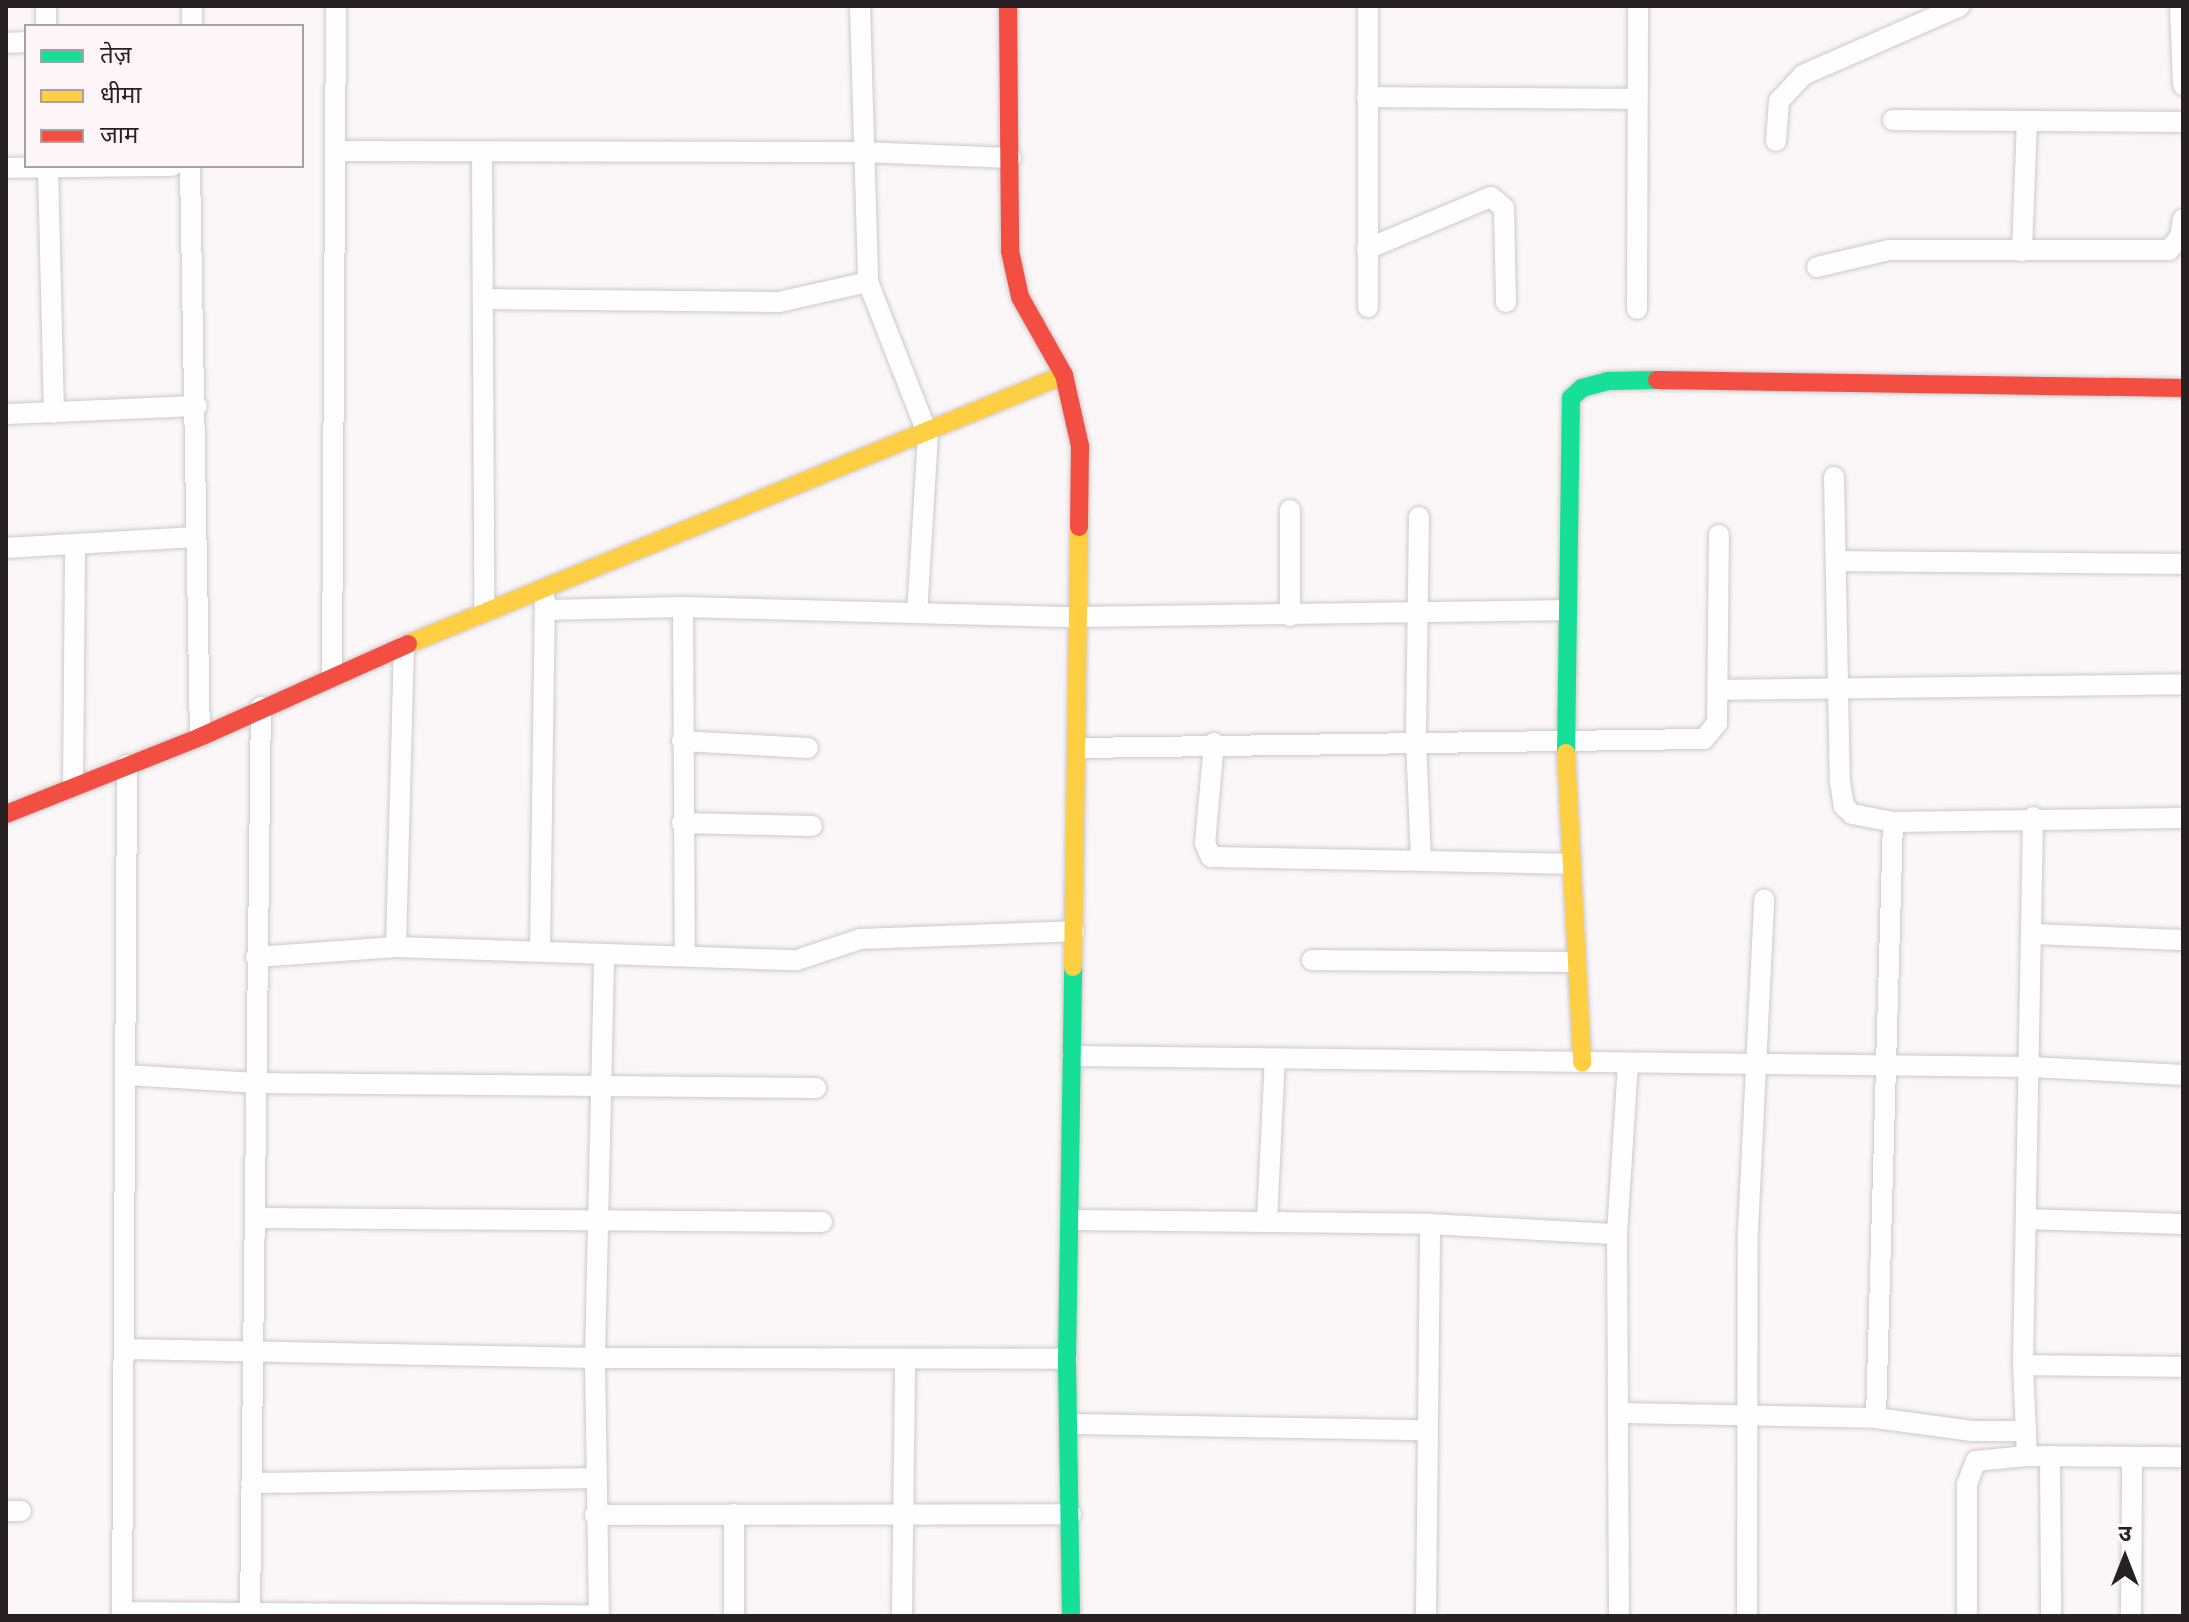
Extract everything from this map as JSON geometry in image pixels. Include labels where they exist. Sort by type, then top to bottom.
[{"type":"street","points":[[332,677],[336,6]]},
{"type":"street","points":[[860,6],[861,152],[868,282],[928,435],[917,613]]},
{"type":"street","points":[[1008,6],[1014,275],[1020,297],[1064,375],[1080,446],[1076,617],[1079,748],[1067,1359],[1071,1616]]},
{"type":"street","points":[[1368,6],[1368,307]]},
{"type":"street","points":[[1637,309],[1638,6]]},
{"type":"street","points":[[1776,141],[1779,101],[1803,75],[1960,6]]},
{"type":"street","points":[[2180,6],[2183,85]]},
{"type":"street","points":[[1367,97],[1637,99]]},
{"type":"street","points":[[1893,120],[2183,122]]},
{"type":"street","points":[[2022,251],[2027,122]]},
{"type":"street","points":[[335,151],[861,152],[1011,158]]},
{"type":"street","points":[[482,153],[484,610]]},
{"type":"street","points":[[6,168],[48,168],[54,413]]},
{"type":"street","points":[[190,168],[197,406],[194,537],[200,737]]},
{"type":"street","points":[[1367,249],[1491,197],[1504,208],[1506,302]]},
{"type":"street","points":[[1817,267],[1889,250],[2169,250],[2180,237],[2183,219]]},
{"type":"street","points":[[485,299],[779,302],[868,282]]},
{"type":"street","points":[[545,600],[1064,375]]},
{"type":"street","points":[[1582,1063],[1573,962],[1566,739],[1568,414],[1571,398],[1582,388],[1642,380],[2183,388]]},
{"type":"street","points":[[6,414],[197,406]]},
{"type":"street","points":[[1834,477],[1844,806],[1869,821],[1893,822],[2033,817],[2183,818]]},
{"type":"street","points":[[1290,510],[1290,616]]},
{"type":"street","points":[[1419,517],[1416,741],[1421,860]]},
{"type":"street","points":[[1079,748],[1214,743],[1704,739],[1717,723],[1719,535]]},
{"type":"street","points":[[6,548],[194,537]]},
{"type":"street","points":[[73,786],[75,545]]},
{"type":"street","points":[[1837,561],[2183,564]]},
{"type":"street","points":[[540,951],[545,600]]},
{"type":"street","points":[[6,814],[200,737],[261,707],[484,610],[545,600],[683,607],[1076,617],[1567,610]]},
{"type":"street","points":[[683,607],[685,954]]},
{"type":"street","points":[[396,947],[404,646]]},
{"type":"street","points":[[1718,690],[1841,685],[2183,684]]},
{"type":"street","points":[[250,1614],[261,707]]},
{"type":"street","points":[[682,741],[808,748]]},
{"type":"street","points":[[1214,743],[1205,843],[1211,857],[1571,864]]},
{"type":"street","points":[[127,765],[122,1614],[599,1616],[594,1478],[604,957]]},
{"type":"street","points":[[2027,1456],[2023,1365],[2032,1067],[2033,817]]},
{"type":"street","points":[[1876,1418],[1893,822]]},
{"type":"street","points":[[682,823],[812,826]]},
{"type":"street","points":[[1747,1616],[1751,1414],[1748,1231],[1764,899]]},
{"type":"street","points":[[256,957],[396,947],[540,951],[604,957],[685,954],[797,960],[860,939],[1074,931]]},
{"type":"street","points":[[2032,934],[2183,940]]},
{"type":"street","points":[[1312,960],[1573,962]]},
{"type":"street","points":[[1072,1056],[2032,1067],[2183,1075]]},
{"type":"street","points":[[1267,1220],[1275,1059]]},
{"type":"street","points":[[1619,1616],[1622,1413],[1617,1234],[1628,1064]]},
{"type":"street","points":[[126,1075],[255,1083],[816,1088]]},
{"type":"street","points":[[257,1218],[599,1218],[822,1222]]},
{"type":"street","points":[[2026,1219],[2183,1224]]},
{"type":"street","points":[[1071,1220],[1430,1224],[1617,1234]]},
{"type":"street","points":[[1426,1616],[1430,1224]]},
{"type":"street","points":[[124,1349],[253,1347],[595,1358],[1067,1359]]},
{"type":"street","points":[[902,1616],[905,1361]]},
{"type":"street","points":[[2023,1365],[2183,1367]]},
{"type":"street","points":[[1622,1413],[1876,1418],[2026,1431]]},
{"type":"street","points":[[1070,1424],[1427,1430]]},
{"type":"street","points":[[2050,1456],[2051,1616]]},
{"type":"street","points":[[1967,1616],[1969,1471],[1988,1457],[2183,1457]]},
{"type":"street","points":[[2131,1616],[2132,1457]]},
{"type":"street","points":[[251,1483],[594,1478]]},
{"type":"street","points":[[734,1514],[734,1616]]},
{"type":"street","points":[[595,1515],[1071,1514]]},
{"type":"traffic: fast","points":[[1566,753],[1571,398],[1582,388],[1609,381],[1657,380]]},
{"type":"traffic: fast","points":[[1071,1616],[1067,1359],[1073,967]]},
{"type":"traffic: slow","points":[[408,644],[1064,375]]},
{"type":"traffic: slow","points":[[1073,967],[1079,527]]},
{"type":"traffic: slow","points":[[1566,753],[1582,1063]]},
{"type":"traffic: jam","points":[[1008,6],[1010,251],[1020,297],[1064,375],[1080,446],[1079,527]]},
{"type":"traffic: jam","points":[[1657,380],[2183,388]]},
{"type":"traffic: jam","points":[[6,814],[200,737],[408,644]]}]
